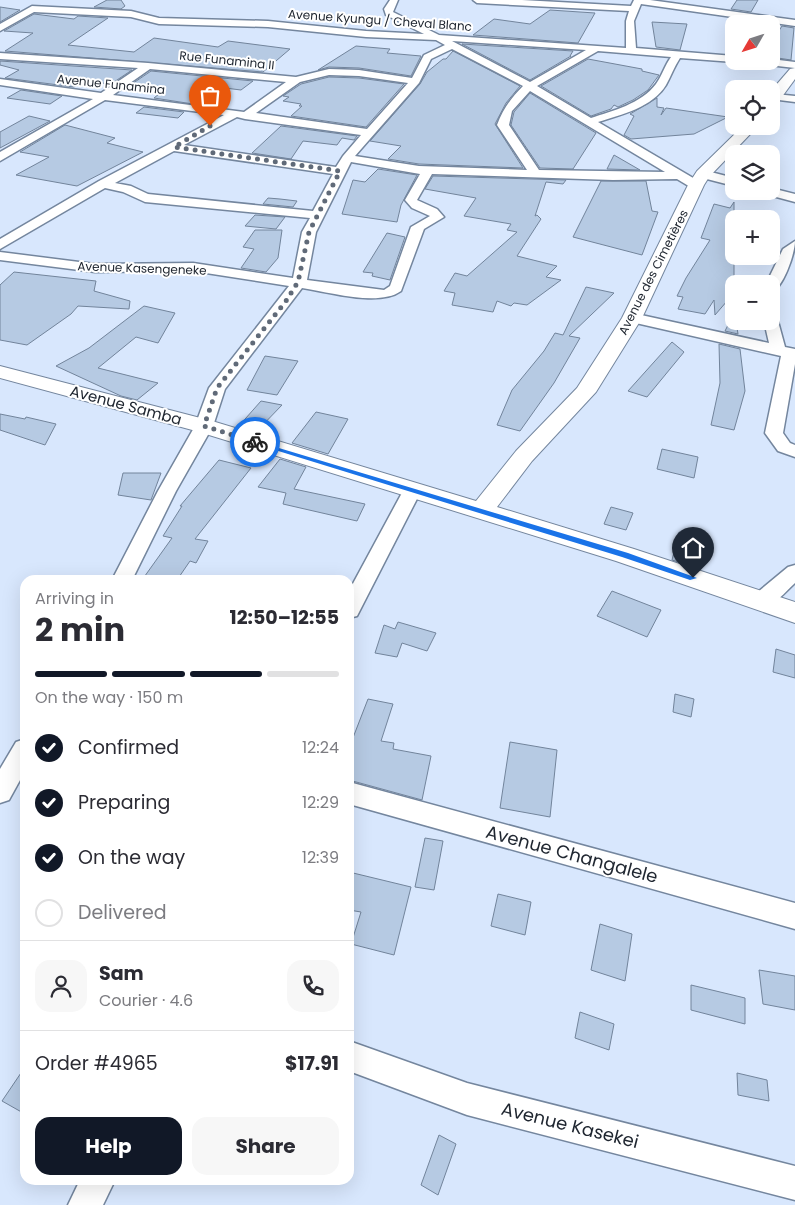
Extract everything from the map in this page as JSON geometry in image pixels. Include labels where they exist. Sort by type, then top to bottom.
[{"type":"street","points":[[0,28],[50,0]]},
{"type":"street","points":[[366,34],[383,19],[394,0]]},
{"type":"street","points":[[477,0],[638,3],[795,22]]},
{"type":"street","points":[[631,50],[630,21],[638,3]]},
{"type":"street","points":[[131,14],[143,5]]},
{"type":"street","name":"Avenue Kyungu / Cheval Blanc","points":[[32,10],[131,14],[159,21],[268,24],[366,34],[678,53],[725,58]]},
{"type":"street","points":[[383,19],[434,37],[513,76],[591,121],[678,175]]},
{"type":"street","points":[[125,575],[167,491],[204,426],[217,388],[286,301],[298,282],[309,232],[347,158],[368,132],[398,103],[415,82],[427,57],[450,46]]},
{"type":"street","points":[[536,174],[503,125],[504,113],[514,100],[531,87],[540,76],[564,67],[597,48]]},
{"type":"street","points":[[591,121],[628,109],[649,96],[661,85],[667,69],[678,53]]},
{"type":"street","name":"Rue Funamina II","points":[[2,58],[152,66],[296,80]]},
{"type":"street","points":[[780,63],[795,65]]},
{"type":"street","points":[[0,157],[6,150],[103,97],[152,66]]},
{"type":"street","points":[[0,245],[102,184],[240,115],[296,80],[336,71],[415,82]]},
{"type":"street","points":[[780,88],[795,72]]},
{"type":"street","name":"Avenue Funamina","points":[[0,82],[42,90],[368,132]]},
{"type":"street","points":[[780,99],[795,99]]},
{"type":"street","name":"Avenue des Cimetières","points":[[480,512],[524,456],[585,392],[632,318],[699,180],[742,135]]},
{"type":"street","points":[[174,147],[340,171]]},
{"type":"street","points":[[347,158],[428,171],[678,175],[699,180],[725,181]]},
{"type":"street","name":"Avenue Kasengeneke","points":[[0,256],[95,268],[193,267],[378,295],[388,294],[394,291],[413,247],[418,228],[437,217],[433,212],[413,204],[410,200],[428,171]]},
{"type":"street","points":[[102,184],[127,189],[145,198],[317,215]]},
{"type":"street","points":[[780,194],[795,198]]},
{"type":"street","points":[[777,275],[790,249],[795,245]]},
{"type":"street","points":[[632,318],[787,353]]},
{"type":"street","points":[[777,330],[787,353],[774,433],[784,447],[795,451]]},
{"type":"street","name":"Avenue Samba","points":[[0,372],[204,426],[625,555],[795,613]]},
{"type":"street","points":[[354,601],[412,491]]},
{"type":"street","points":[[761,601],[795,572]]},
{"type":"street","points":[[0,792],[20,758]]},
{"type":"street","name":"Avenue Changalele","points":[[354,794],[795,916]]},
{"type":"street","name":"Avenue Kasekei","points":[[354,1058],[468,1099],[795,1183]]},
{"type":"street","points":[[85,1205],[95,1185]]},
{"type":"building","points":[[107,0],[121,0],[125,6],[121,9],[94,7]]},
{"type":"building","points":[[737,0],[758,0],[751,12],[731,9]]},
{"type":"building","points":[[0,7],[20,10],[0,22]]},
{"type":"building","points":[[550,10],[595,13],[578,43],[473,35],[494,19],[530,24]]},
{"type":"building","points":[[34,14],[74,19],[78,16],[108,18],[68,45],[134,52],[154,38],[218,47],[228,41],[290,49],[263,72],[5,51],[33,33],[4,31]]},
{"type":"building","points":[[652,22],[687,24],[680,50],[656,47]]},
{"type":"building","points":[[782,26],[794,28],[791,60],[780,58],[780,29]]},
{"type":"building","points":[[462,44],[573,51],[571,56],[530,80]]},
{"type":"building","points":[[356,46],[390,49],[387,53],[421,56],[411,76],[359,68],[329,67],[318,70]]},
{"type":"building","points":[[453,51],[520,86],[506,103],[495,124],[523,168],[419,164],[388,159],[401,146],[370,141],[420,84],[427,72],[443,59],[446,59]]},
{"type":"building","points":[[588,59],[642,69],[642,71],[659,75],[648,90],[633,100],[618,107],[614,105],[611,109],[591,116],[541,86]]},
{"type":"building","points":[[0,61],[132,70],[111,84],[83,81],[74,87],[5,78],[19,70],[0,65]]},
{"type":"building","points":[[151,71],[253,81],[241,90],[225,88],[213,96],[193,104],[154,98],[165,89],[129,86]]},
{"type":"building","points":[[329,77],[359,78],[404,84],[366,127],[291,116],[302,106],[299,106],[301,104],[283,101],[289,97],[283,96],[301,84]]},
{"type":"building","points":[[21,90],[62,96],[50,104],[7,98]]},
{"type":"building","points":[[530,93],[596,133],[573,169],[540,168],[511,125],[514,112]]},
{"type":"building","points":[[657,98],[657,107],[664,108],[661,115],[666,108],[725,117],[725,118],[694,134],[631,139],[624,135],[634,116],[630,114]]},
{"type":"building","points":[[144,107],[184,112],[178,118],[136,113]]},
{"type":"building","points":[[29,116],[50,121],[0,148],[0,132]]},
{"type":"building","points":[[65,125],[115,138],[107,143],[143,152],[77,186],[16,175],[49,157],[20,152]]},
{"type":"building","points":[[281,126],[357,136],[354,140],[342,138],[337,145],[303,141],[291,159],[252,153]]},
{"type":"building","points":[[614,155],[640,170],[607,169]]},
{"type":"building","points":[[378,169],[417,175],[401,205],[397,222],[342,214],[353,180],[365,182]]},
{"type":"building","points":[[433,176],[566,180],[563,184],[546,182],[535,216],[537,215],[541,219],[517,256],[557,266],[546,277],[561,280],[527,305],[514,303],[511,306],[497,301],[493,312],[452,305],[455,293],[444,291],[455,273],[467,276],[517,232],[507,230],[511,224],[464,216],[476,198],[425,189]]},
{"type":"building","points":[[601,181],[646,181],[652,211],[658,212],[642,255],[573,237]]},
{"type":"building","points":[[268,198],[297,201],[293,207],[263,204]]},
{"type":"building","points":[[734,202],[734,210],[725,210],[725,265],[734,265],[734,275],[725,275],[725,303],[715,315],[714,300],[705,314],[678,309],[683,297],[677,296],[710,240],[701,238],[714,204],[730,208]]},
{"type":"building","points":[[255,215],[285,217],[276,229],[245,226]]},
{"type":"building","points":[[255,230],[282,230],[278,258],[266,272],[241,268],[254,249],[243,247]]},
{"type":"building","points":[[387,233],[405,237],[390,280],[372,276],[373,273],[363,272]]},
{"type":"building","points":[[14,272],[96,281],[94,291],[130,301],[129,309],[78,306],[71,314],[27,345],[0,340],[0,285]]},
{"type":"building","points":[[586,287],[614,293],[569,336],[580,338],[554,383],[520,431],[497,425],[512,390],[544,351],[555,333],[563,335]]},
{"type":"building","points":[[144,306],[175,313],[158,343],[136,337],[98,368],[158,383],[137,400],[121,396],[56,366],[89,348]]},
{"type":"building","points":[[737,330],[738,334],[725,331]]},
{"type":"building","points":[[672,342],[684,352],[647,397],[628,391]]},
{"type":"building","points":[[719,344],[740,349],[745,391],[734,430],[711,425],[720,383]]},
{"type":"building","points":[[265,356],[298,361],[277,395],[247,390]]},
{"type":"building","points":[[261,401],[282,405],[256,432],[238,427]]},
{"type":"building","points":[[316,412],[348,419],[328,454],[292,443]]},
{"type":"building","points":[[0,414],[25,419],[26,417],[56,424],[45,445],[0,430]]},
{"type":"building","points":[[662,449],[698,457],[694,478],[657,469]]},
{"type":"building","points":[[280,459],[306,467],[294,489],[365,504],[357,521],[283,504],[286,493],[258,487]]},
{"type":"building","points":[[219,460],[251,468],[195,539],[208,541],[196,563],[190,561],[180,575],[146,575],[172,538],[163,536],[182,506],[180,506]]},
{"type":"building","points":[[123,473],[161,473],[151,500],[118,495]]},
{"type":"building","points":[[611,507],[633,513],[626,530],[604,524]]},
{"type":"building","points":[[679,532],[702,538],[695,567],[672,560]]},
{"type":"building","points":[[612,591],[661,610],[647,637],[597,616]]},
{"type":"building","points":[[398,622],[436,633],[427,651],[402,643],[397,657],[375,653],[384,625],[395,629]]},
{"type":"building","points":[[776,649],[795,655],[795,678],[773,672]]},
{"type":"building","points":[[675,694],[694,699],[691,717],[673,712]]},
{"type":"building","points":[[368,699],[393,704],[381,741],[394,743],[393,749],[431,756],[422,800],[354,781],[354,735]]},
{"type":"building","points":[[510,742],[557,750],[550,817],[500,808]]},
{"type":"building","points":[[425,838],[443,841],[434,890],[415,887]]},
{"type":"building","points":[[354,873],[411,887],[394,955],[354,945],[354,934],[361,912],[354,911]]},
{"type":"building","points":[[498,894],[531,902],[525,935],[491,926]]},
{"type":"building","points":[[600,924],[632,934],[625,981],[591,970]]},
{"type":"building","points":[[759,970],[795,976],[795,1010],[763,1004]]},
{"type":"building","points":[[691,985],[745,998],[745,1024],[691,1010]]},
{"type":"building","points":[[580,1012],[614,1024],[609,1050],[575,1038]]},
{"type":"building","points":[[737,1073],[767,1080],[769,1101],[738,1095]]},
{"type":"building","points":[[20,1074],[20,1111],[2,1101]]},
{"type":"building","points":[[439,1135],[456,1144],[438,1195],[421,1185]]},
{"type":"way so far","points":[[210,126],[174,147],[230,157],[340,171],[309,232],[298,282],[286,301],[217,388],[204,426],[255,442]]},
{"type":"route","points":[[255,442],[625,555],[693,578]]}]
